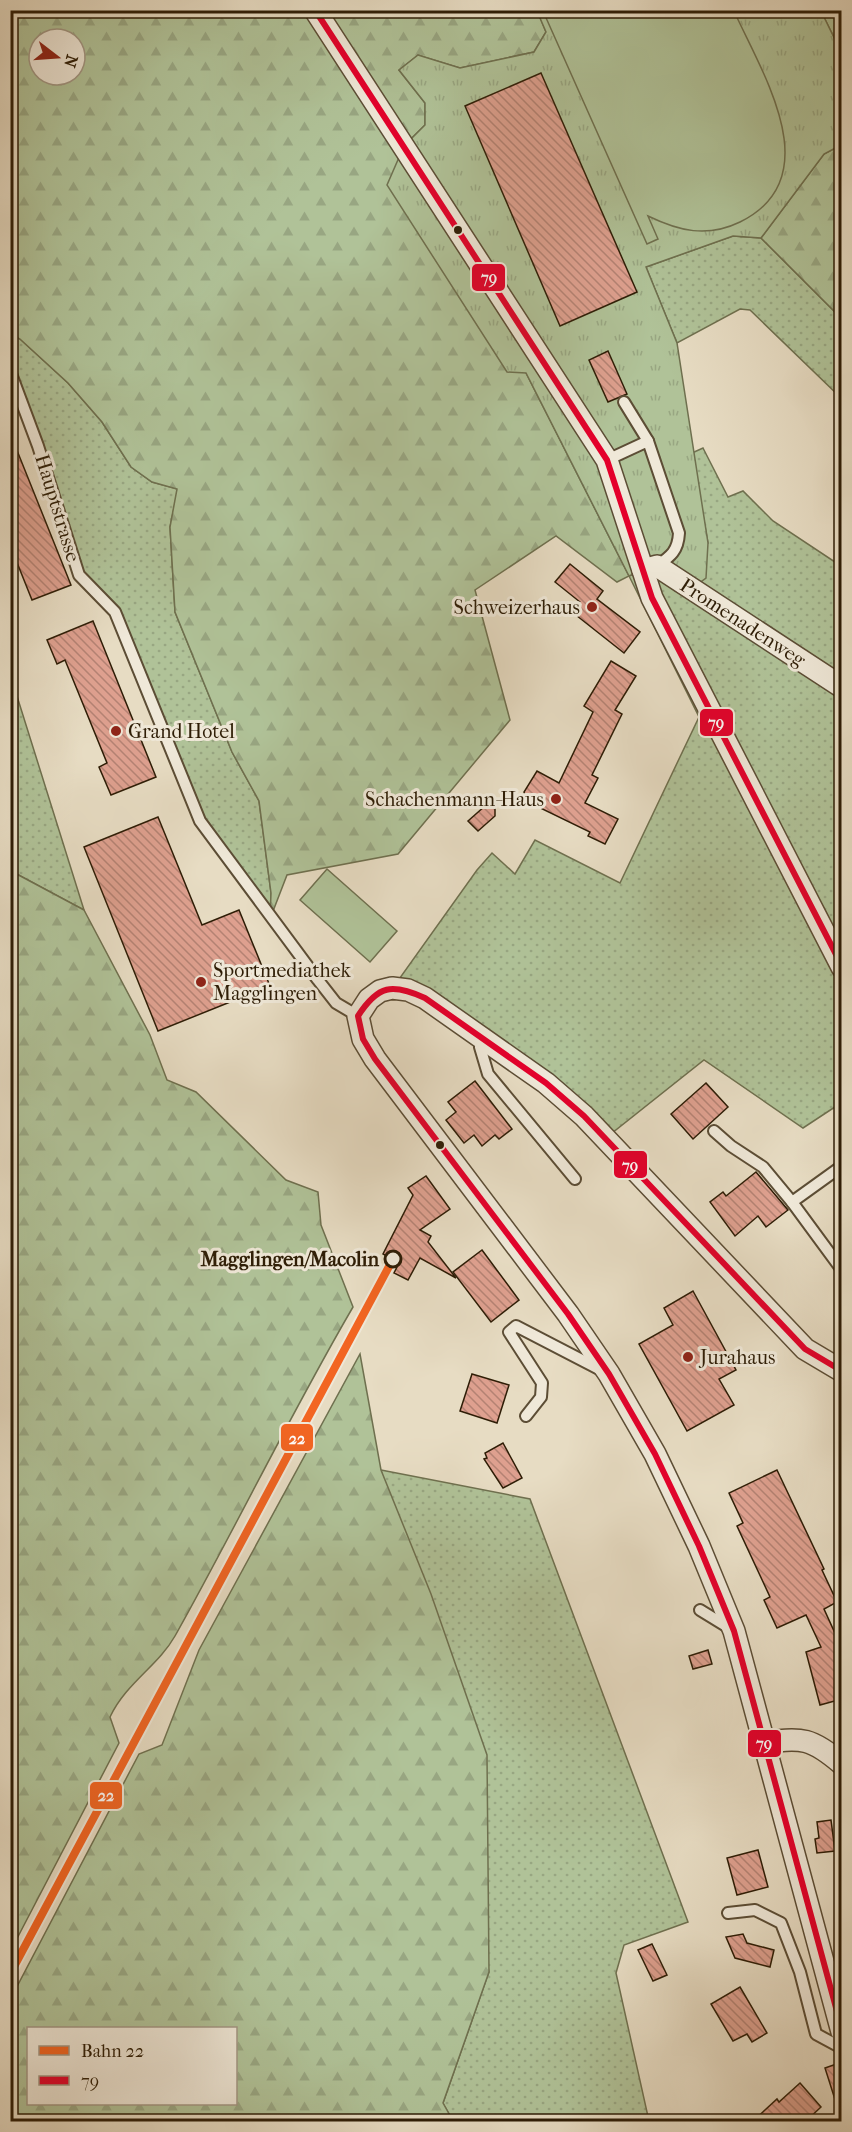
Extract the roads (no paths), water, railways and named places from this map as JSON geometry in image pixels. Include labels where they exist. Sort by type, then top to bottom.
[{"type":"street","points":[[315,10],[608,460],[650,568],[651,598],[842,966]]},
{"type":"street","name":"Promenadenweg","points":[[650,568],[842,687]]},
{"type":"street","points":[[839,1364],[812,1354],[786,1330],[584,1116],[546,1083],[425,998],[408,990],[392,988],[380,991],[369,999],[358,1016],[363,1039],[375,1059],[466,1176],[609,1374],[655,1454],[699,1546],[734,1631],[764,1743],[835,1979],[842,2032]]},
{"type":"street","points":[[764,1743],[801,1738],[826,1750],[842,1764]]},
{"type":"lane","name":"Hauptstrasse","points":[[10,371],[38,446],[79,575],[114,612],[200,821],[270,920],[336,1003],[358,1016]]},
{"type":"lane","points":[[624,402],[648,441],[679,533],[678,546],[673,555],[650,568]]},
{"type":"lane","points":[[608,460],[648,441]]},
{"type":"lane","points":[[484,1038],[480,1047],[488,1074],[575,1179]]},
{"type":"lane","points":[[714,1131],[731,1146],[763,1167],[842,1270]]},
{"type":"lane","points":[[792,1202],[842,1166]]},
{"type":"lane","points":[[526,1416],[541,1397],[542,1383],[508,1332],[516,1326],[609,1374]]},
{"type":"lane","points":[[700,1610],[734,1631]]},
{"type":"lane","points":[[728,1914],[755,1910],[781,1923],[800,1972],[816,2034],[842,2048]]},
{"type":"rail line","name":"22","points":[[10,1974],[393,1259]]},
{"type":"place","name":"Schweizerhaus","points":[[592,607]]},
{"type":"place","name":"Grand Hotel","points":[[116,731]]},
{"type":"place","name":"Schachenmann-Haus","points":[[556,799]]},
{"type":"place","name":"Sportmediathek Magglingen","points":[[201,982]]},
{"type":"place","name":"Magglingen/Macolin","points":[[393,1259]]},
{"type":"place","name":"Jurahaus","points":[[688,1357]]}]
